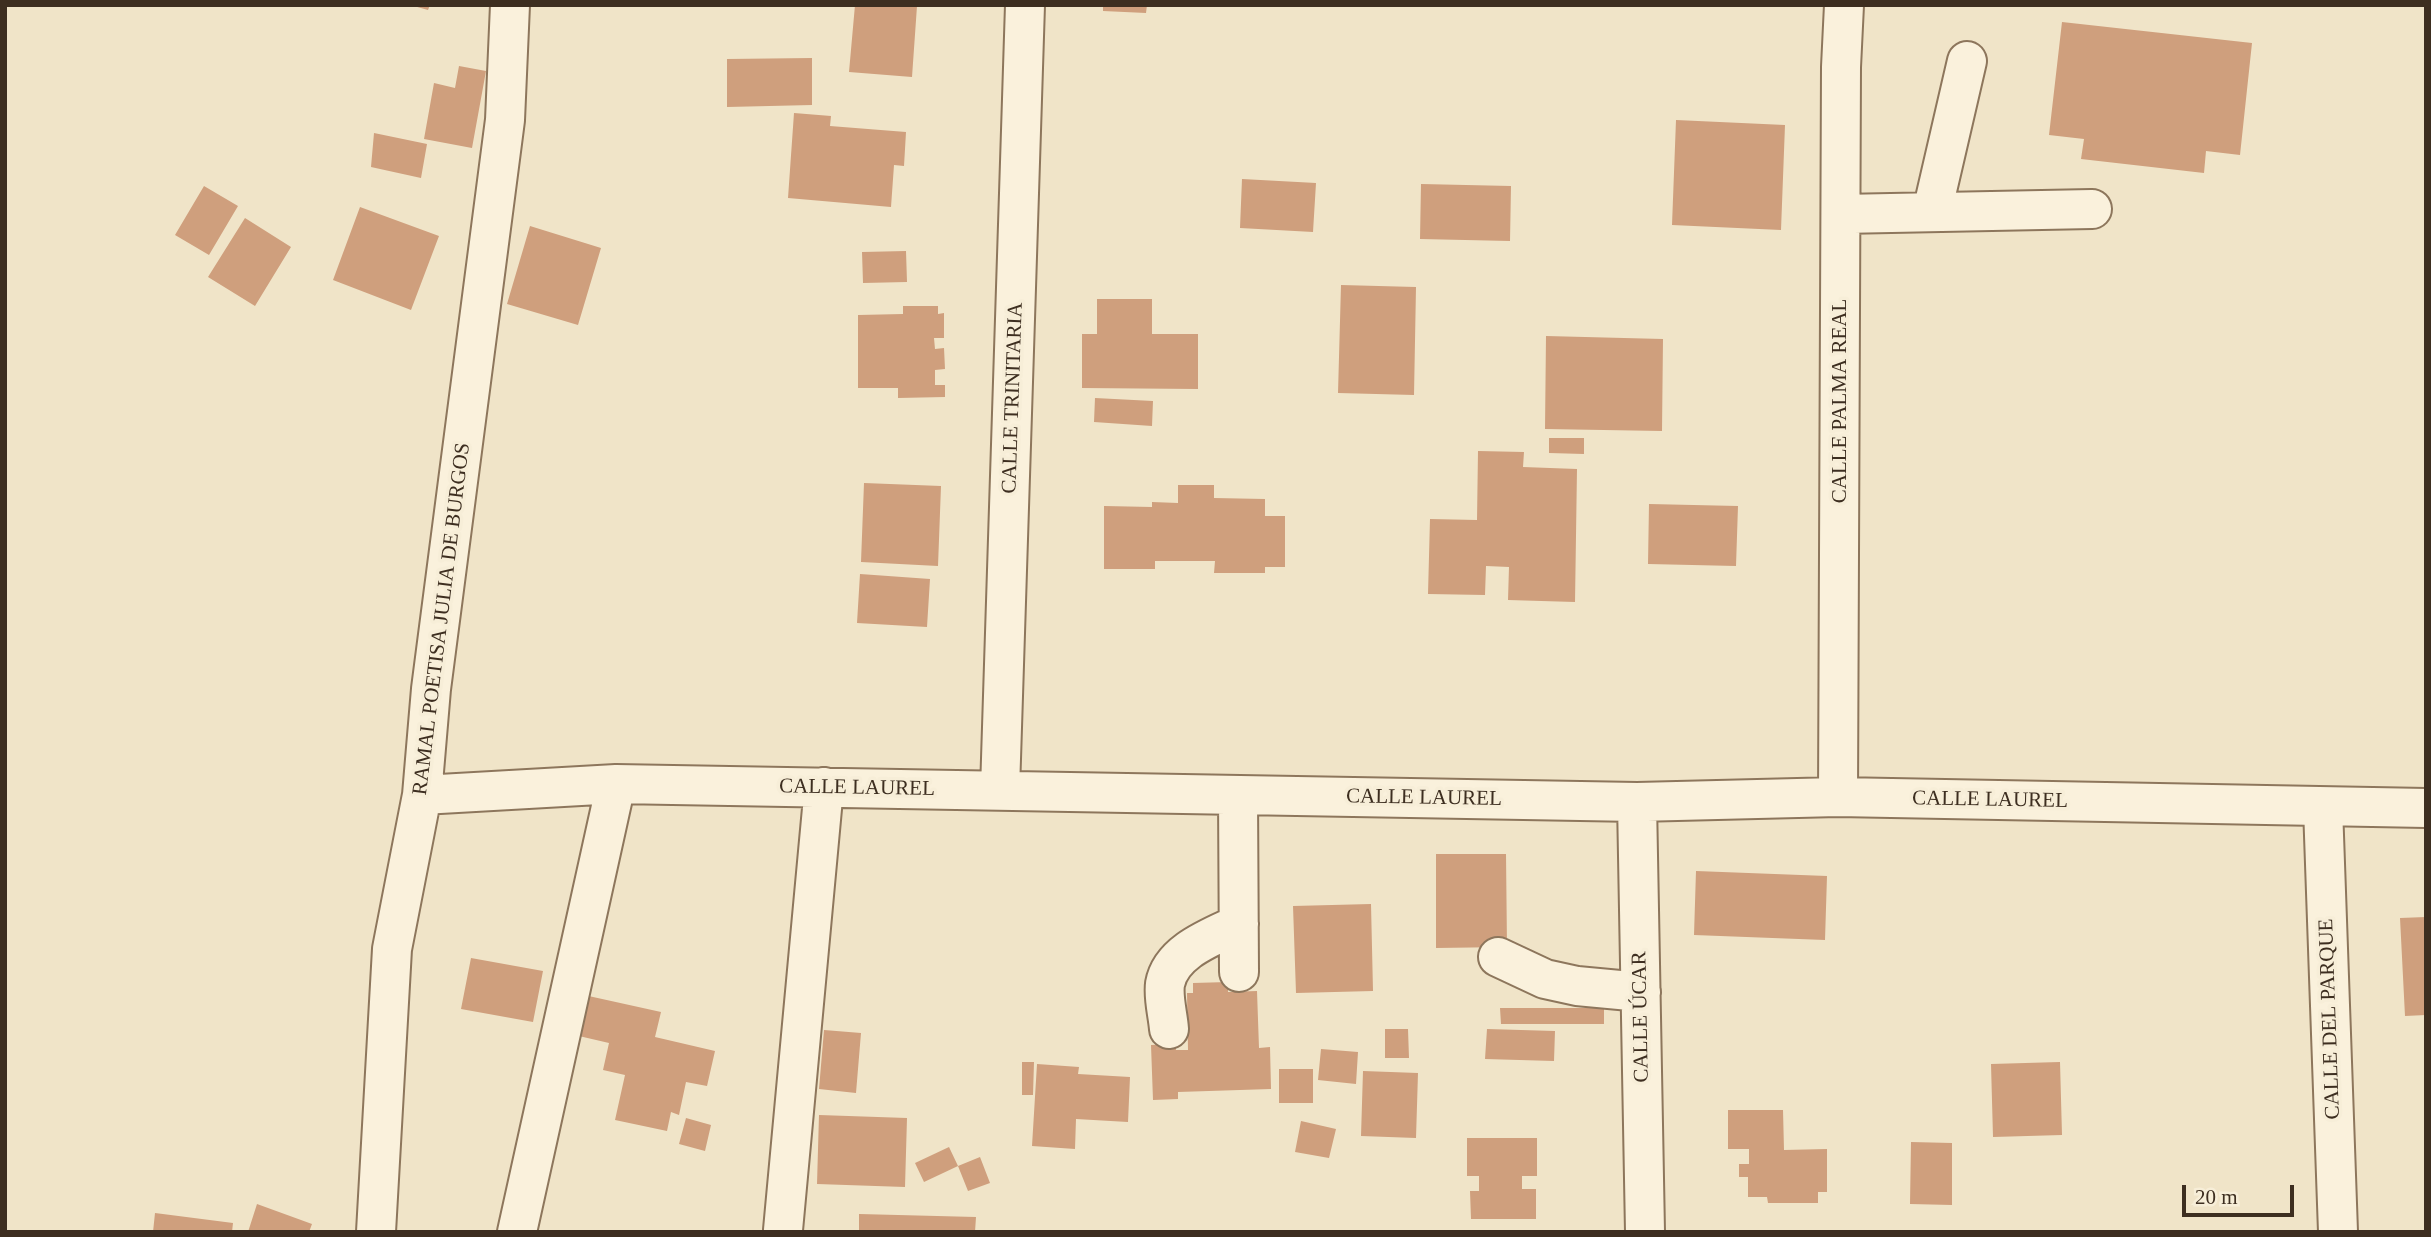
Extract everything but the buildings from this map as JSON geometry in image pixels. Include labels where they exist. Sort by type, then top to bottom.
[{"type":"street","name":"RAMAL POETISA JULIA DE BURGOS","points":[[376,1232],[392,948],[422,795],[431,689],[506,120],[510,5]]},
{"type":"street","name":"CALLE TRINITARIA","points":[[1000,790],[1025,5]]},
{"type":"street","name":"CALLE PALMA REAL","points":[[1838,797],[1841,67],[1844,5]]},
{"type":"street","points":[[1932,212],[1967,61]]},
{"type":"street","points":[[1841,214],[2092,209]]},
{"type":"street","name":"CALLE LAUREL","points":[[422,795],[616,784],[1637,802],[1838,797],[2426,808]]},
{"type":"street","points":[[517,1232],[616,784]]},
{"type":"street","points":[[783,1230],[824,787]]},
{"type":"street","points":[[1238,795],[1239,972]]},
{"type":"street","name":"CALLE ÚCAR","points":[[1637,802],[1645,1232]]},
{"type":"street","name":"CALLE DEL PARQUE","points":[[2322,807],[2338,1232]]},
{"type":"street","points":[[1169,1029],[1165,985],[1174,961],[1204,941],[1239,924]]},
{"type":"street","points":[[1498,957],[1545,979],[1577,986],[1641,992]]}]
